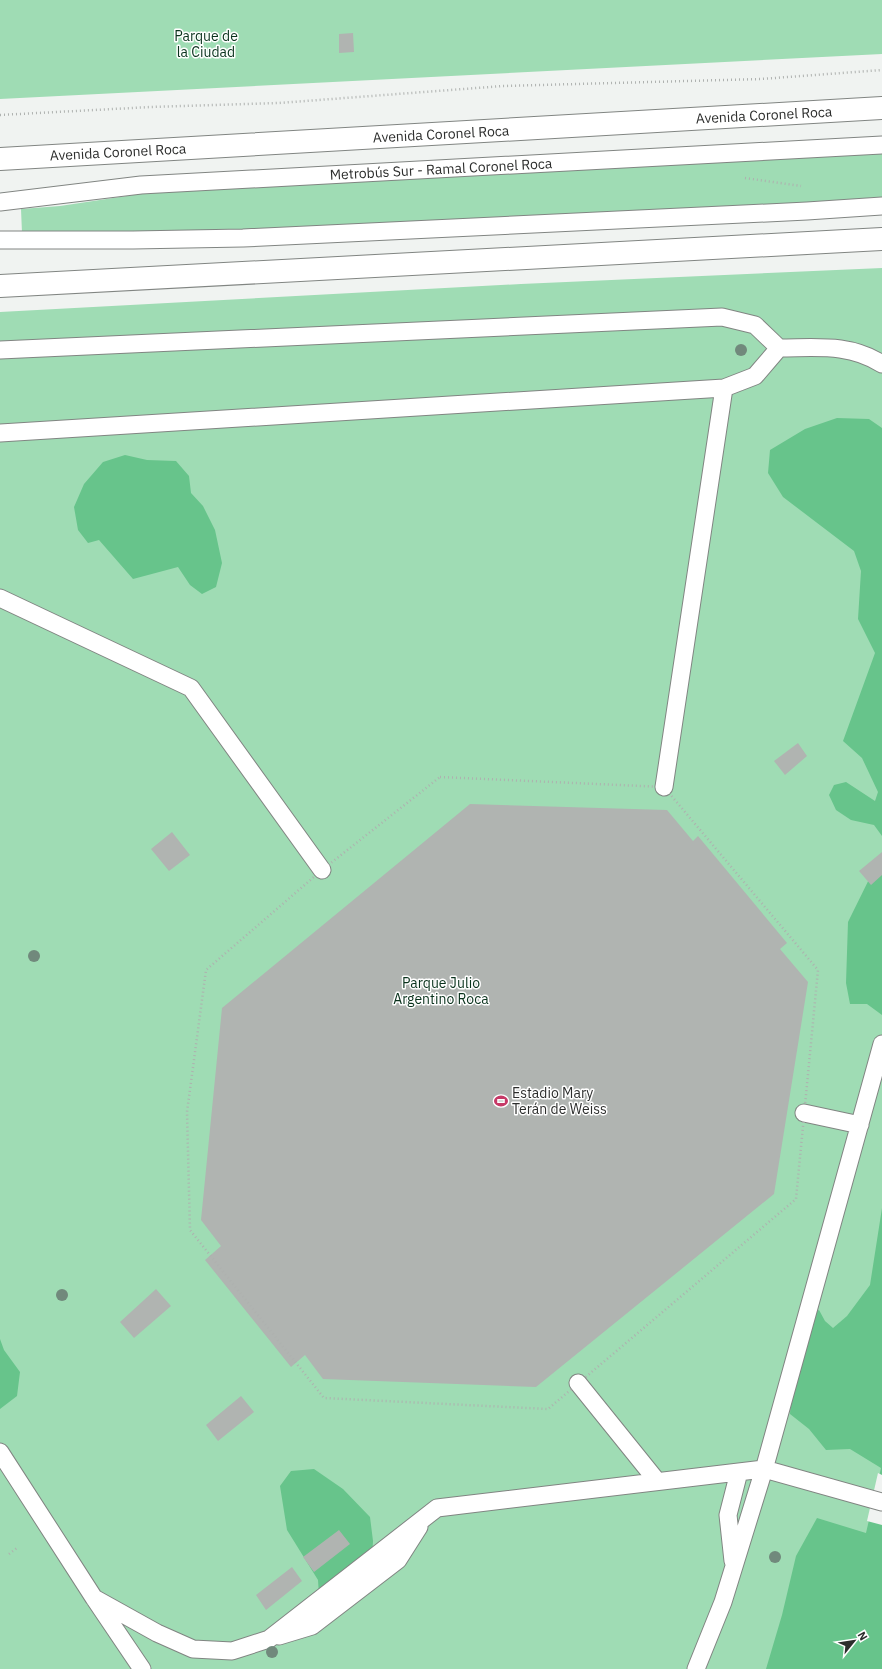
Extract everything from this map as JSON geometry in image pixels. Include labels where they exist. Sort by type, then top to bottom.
[{"type":"main road","name":"Avenida Coronel Roca","points":[[0,159],[882,108]]},
{"type":"main road","points":[[0,286],[882,239]]},
{"type":"lane","name":"Metrobús Sur - Ramal Coronel Roca","points":[[0,202],[142,186],[882,146]]},
{"type":"lane","points":[[0,240],[243,238],[882,206]]},
{"type":"lane","points":[[0,350],[722,317],[755,324],[779,348],[840,348],[870,356],[882,364]]},
{"type":"lane","points":[[0,433],[724,388],[755,376],[779,348]]},
{"type":"lane","points":[[664,787],[724,388]]},
{"type":"lane","points":[[0,598],[191,688],[322,870]]},
{"type":"lane","points":[[696,1669],[723,1602],[764,1469],[882,1044]]},
{"type":"lane","points":[[804,1113],[860,1125]]},
{"type":"lane","points":[[578,1383],[657,1481]]},
{"type":"lane","points":[[0,1452],[94,1598],[142,1669]]},
{"type":"lane","points":[[94,1598],[157,1633],[194,1648],[232,1651],[269,1639],[437,1508],[764,1469],[882,1502]]},
{"type":"lane","points":[[734,1567],[728,1515],[739,1472]]},
{"type":"path","points":[[0,115],[151,107],[279,103],[503,86],[761,79],[882,70]]},
{"type":"path","points":[[440,777],[664,787],[818,970],[796,1199],[548,1409],[324,1398],[190,1230],[187,1112],[206,970],[322,870],[440,777]]},
{"type":"path","points":[[9,1554],[17,1548]]},
{"type":"green space","name":"Parque de la Ciudad","points":[[0,0],[882,0],[882,54],[0,99]]},
{"type":"green space","points":[[882,153],[882,197],[799,203],[157,234],[64,231],[22,233],[21,209],[60,206],[153,192]]},
{"type":"green space","name":"Parque Julio Argentino Roca","points":[[882,268],[882,1669],[0,1669],[0,312],[521,284]]},
{"type":"shaded area","points":[[837,418],[869,419],[882,428],[882,836],[874,825],[851,820],[836,810],[829,795],[834,785],[846,782],[875,801],[878,792],[862,758],[843,741],[875,653],[858,619],[861,571],[854,551],[783,497],[768,473],[770,450],[805,429]]},
{"type":"shaded area","points":[[125,455],[147,460],[176,461],[189,476],[191,493],[203,506],[215,530],[222,563],[216,587],[202,594],[190,585],[178,567],[133,579],[99,540],[88,543],[78,530],[74,507],[84,484],[103,462]]},
{"type":"shaded area","points":[[882,853],[882,1015],[867,1004],[850,1004],[846,983],[848,922]]},
{"type":"shaded area","points":[[882,1208],[882,1669],[766,1669],[782,1615],[796,1556],[817,1518],[866,1533],[881,1468],[850,1449],[826,1450],[809,1429],[790,1414],[793,1370],[806,1317],[819,1310],[825,1321],[833,1328],[847,1316],[870,1285]]},
{"type":"shaded area","points":[[0,1339],[4,1350],[20,1372],[17,1396],[0,1409]]},
{"type":"shaded area","points":[[314,1469],[343,1489],[370,1517],[373,1541],[371,1573],[319,1595],[318,1580],[287,1530],[280,1486],[291,1471]]},
{"type":"pier","points":[[878,1473],[882,1475],[882,1525],[867,1521]]},
{"type":"building","points":[[353,33],[354,52],[339,53],[339,34]]},
{"type":"building","points":[[798,743],[807,756],[785,775],[774,761]]},
{"type":"building","name":"Estadio Mary Terán de Weiss","points":[[470,804],[667,810],[693,841],[698,836],[787,943],[780,949],[808,982],[774,1194],[536,1387],[323,1379],[305,1355],[291,1367],[205,1260],[221,1246],[201,1220],[222,1008]]},
{"type":"building","points":[[172,832],[190,855],[169,871],[151,849]]},
{"type":"building","points":[[882,852],[882,875],[871,885],[859,871]]},
{"type":"building","points":[[156,1289],[171,1306],[134,1338],[120,1322]]},
{"type":"building","points":[[241,1396],[254,1412],[218,1441],[206,1425]]},
{"type":"building","points":[[339,1530],[350,1544],[314,1572],[303,1557]]},
{"type":"building","points":[[292,1567],[302,1581],[266,1610],[256,1595]]},
{"type":"place","name":"Estadio Mary Terán de Weiss","points":[[501,1101]]}]
